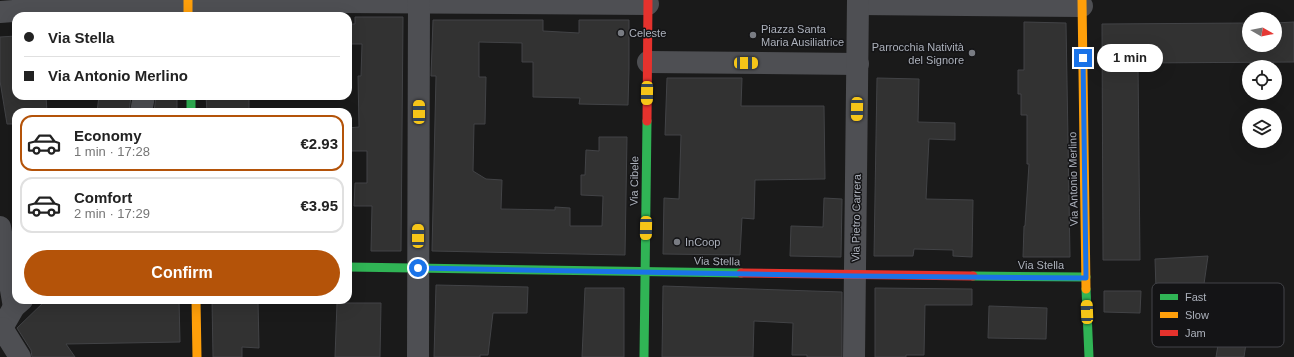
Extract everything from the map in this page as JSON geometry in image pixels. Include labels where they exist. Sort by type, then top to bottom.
[{"type":"street","points":[[0,12],[133,1],[180,6],[419,1],[642,3]]},
{"type":"street","points":[[418,357],[419,1]]},
{"type":"street","name":"Via Cibele","points":[[642,3],[648,70],[644,357]]},
{"type":"street","points":[[865,3],[1082,3]]},
{"type":"street","name":"Via Pietro Carrera","points":[[854,357],[858,71],[865,3]]},
{"type":"street","name":"Via Antonio Merlino","points":[[1082,3],[1086,278],[1089,357]]},
{"type":"street","points":[[648,70],[858,71]]},
{"type":"street","points":[[0,227],[12,278]]},
{"type":"street","name":"Via Stella","points":[[352,267],[855,276],[1086,278]]},
{"type":"street","points":[[17,304],[1,328],[20,357]]},
{"type":"street","points":[[196,304],[197,357]]},
{"type":"building","points":[[355,17],[403,17],[401,251],[371,251],[372,206],[354,206],[355,183],[367,183],[367,151],[352,151],[352,128],[359,127],[358,76],[361,76],[362,44],[352,44],[352,24],[355,24]]},
{"type":"building","points":[[433,20],[543,20],[543,31],[579,33],[579,20],[629,20],[628,105],[579,104],[580,98],[533,97],[533,62],[522,62],[522,43],[479,42],[479,77],[486,77],[485,124],[474,124],[473,171],[486,179],[502,180],[501,209],[555,210],[555,207],[570,208],[570,226],[602,226],[603,196],[581,195],[581,175],[585,175],[586,150],[599,151],[599,137],[627,137],[625,255],[432,251],[436,76],[431,76]]},
{"type":"building","points":[[1024,22],[1066,23],[1070,257],[1023,257],[1029,164],[1027,164],[1027,115],[1021,115],[1021,94],[1018,94],[1018,70],[1024,70]]},
{"type":"building","points":[[1294,22],[1294,62],[1282,62],[1282,60],[1242,60],[1242,62],[1138,63],[1140,260],[1103,260],[1102,24],[1242,23],[1242,52],[1282,52],[1282,23]]},
{"type":"building","points":[[12,36],[12,100],[46,100],[47,108],[12,108],[12,124],[7,124],[0,81],[0,37]]},
{"type":"building","points":[[667,78],[742,78],[741,106],[824,106],[825,179],[755,180],[754,219],[742,218],[740,255],[663,254],[664,198],[679,199],[681,135],[665,135]]},
{"type":"building","points":[[877,78],[919,79],[918,122],[955,123],[955,140],[929,139],[926,199],[973,200],[972,257],[953,256],[953,250],[914,249],[913,256],[874,256]]},
{"type":"building","points":[[98,100],[130,100],[130,108],[98,108]]},
{"type":"building","points":[[156,100],[177,100],[177,108],[154,108]]},
{"type":"building","points":[[206,100],[249,100],[249,108],[207,108]]},
{"type":"building","points":[[824,198],[842,199],[841,257],[790,256],[791,226],[823,227]]},
{"type":"building","points":[[1208,256],[1204,283],[1156,283],[1155,259]]},
{"type":"building","points":[[436,285],[528,287],[527,313],[493,313],[488,355],[480,355],[480,357],[434,357]]},
{"type":"building","points":[[663,286],[842,292],[842,357],[807,357],[807,355],[792,355],[793,323],[754,321],[753,357],[662,357]]},
{"type":"building","points":[[585,288],[624,288],[624,357],[582,357]]},
{"type":"building","points":[[875,288],[972,289],[972,305],[925,305],[924,355],[906,355],[906,357],[875,357]]},
{"type":"building","points":[[1104,291],[1141,291],[1140,313],[1104,312]]},
{"type":"building","points":[[381,303],[380,357],[335,357],[337,304]]},
{"type":"building","points":[[42,304],[179,304],[180,342],[66,344],[75,357],[32,357],[31,350],[17,328]]},
{"type":"building","points":[[212,304],[258,304],[259,348],[242,347],[242,357],[213,357]]},
{"type":"building","points":[[989,306],[1047,308],[1046,339],[988,338]]},
{"type":"building","points":[[1218,347],[1245,347],[1244,357],[1216,357]]},
{"type":"traffic: fast","points":[[191,100],[191,108]]},
{"type":"traffic: fast","points":[[644,357],[647,121]]},
{"type":"traffic: fast","points":[[352,267],[741,273]]},
{"type":"traffic: fast","points":[[973,276],[1086,277]]},
{"type":"traffic: fast","points":[[1086,289],[1089,357]]},
{"type":"traffic: slow","points":[[188,0],[188,12]]},
{"type":"traffic: slow","points":[[1082,0],[1086,289]]},
{"type":"traffic: slow","points":[[196,304],[197,357]]},
{"type":"traffic: jam","points":[[647,121],[648,0]]},
{"type":"traffic: jam","points":[[741,273],[973,276]]},
{"type":"place","name":"Celeste","points":[[621,33]]},
{"type":"place","name":"Piazza Santa Maria Ausiliatrice","points":[[753,35]]},
{"type":"place","name":"Parrocchia Natività del Signore","points":[[972,53]]},
{"type":"place","name":"InCoop","points":[[677,242]]},
{"type":"route","points":[[418,268],[855,276],[1086,278],[1083,58]]}]
